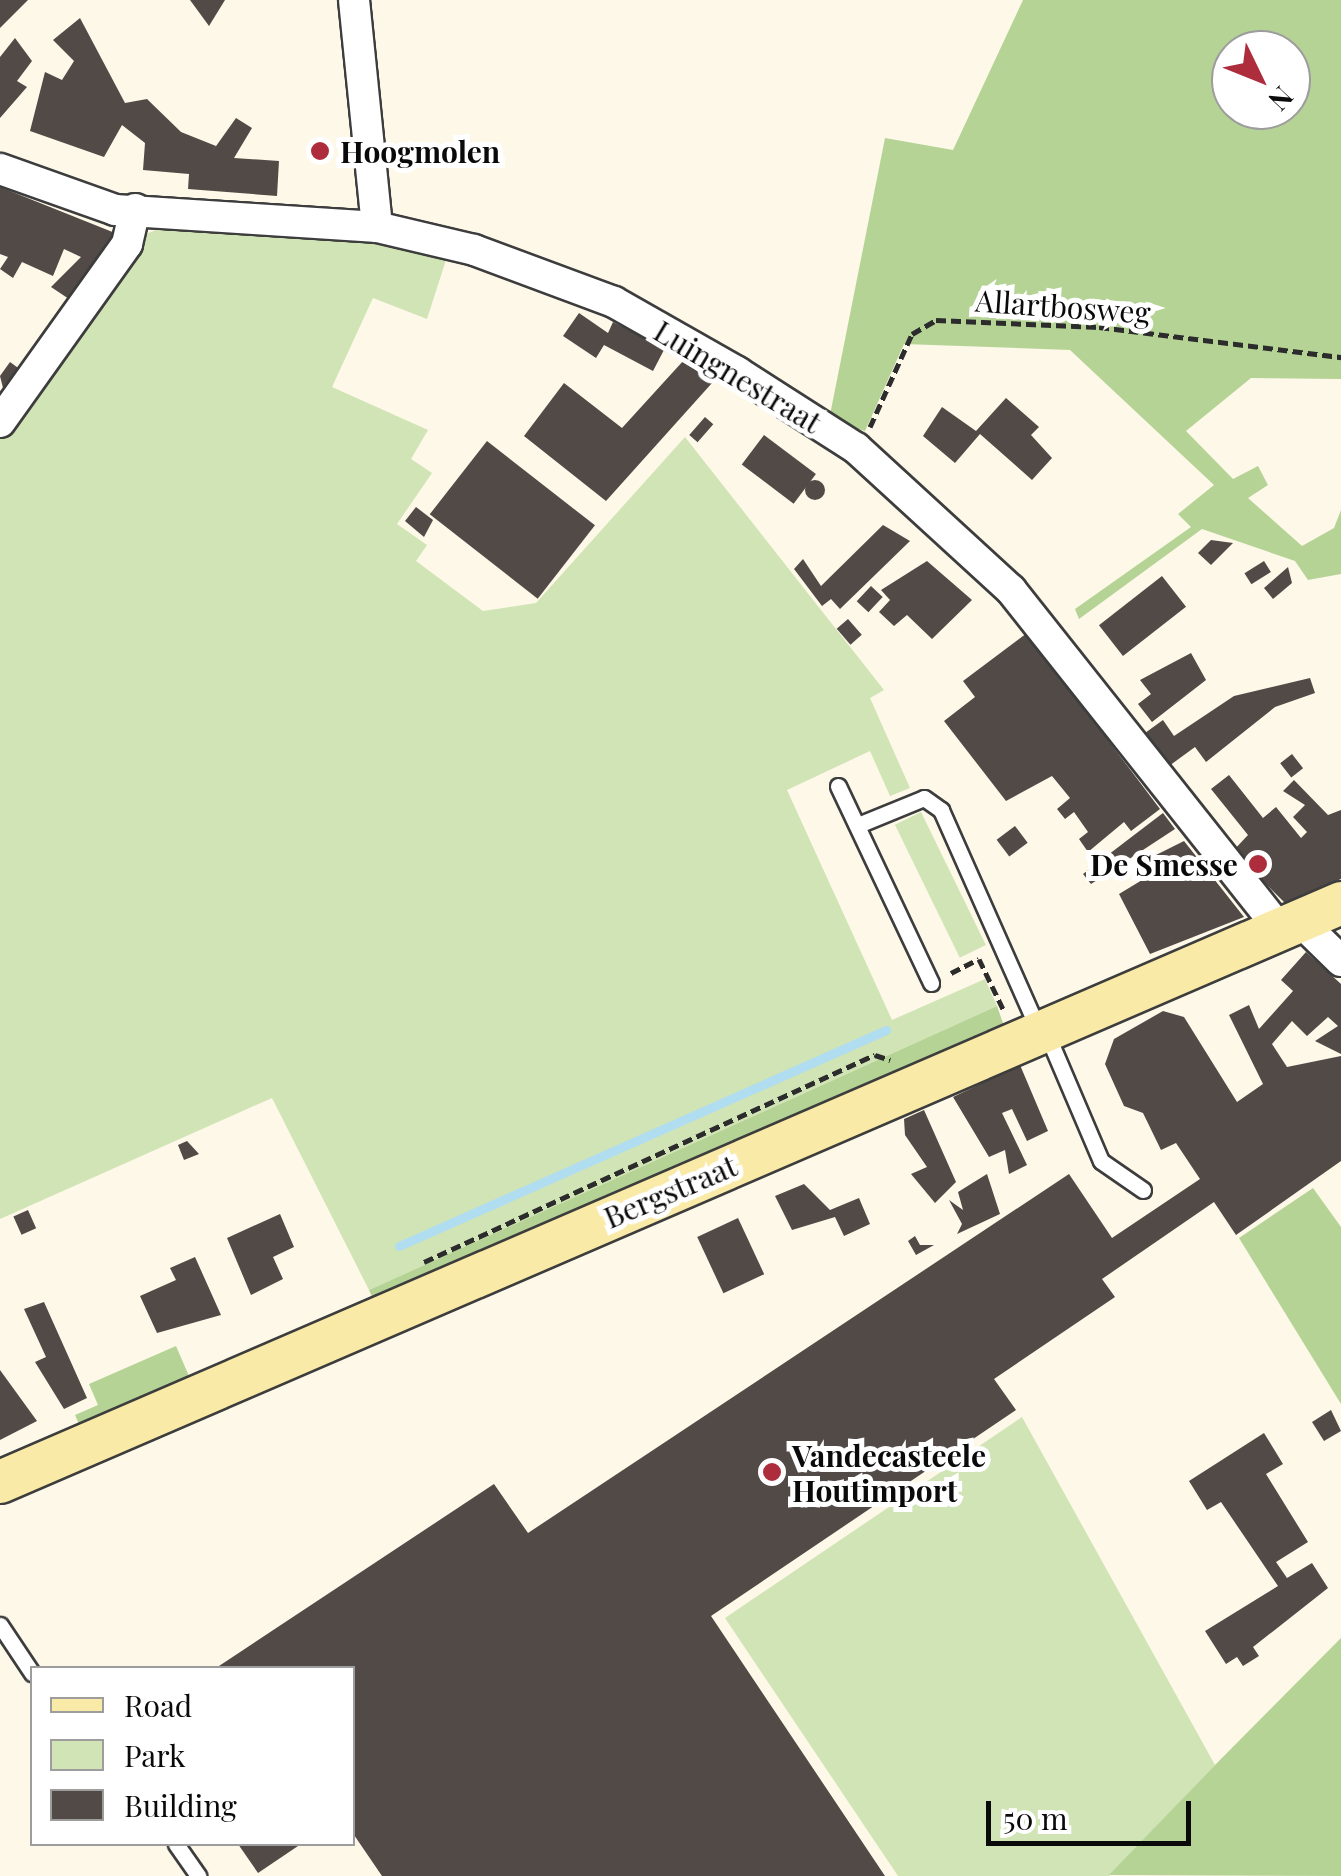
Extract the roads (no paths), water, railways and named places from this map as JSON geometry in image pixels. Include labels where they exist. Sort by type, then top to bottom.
[{"type":"street","points":[[354,0],[377,227]]},
{"type":"street","name":"Luingnestraat","points":[[0,170],[90,204],[377,227],[614,302],[856,448],[1011,590],[1288,923],[1341,960]]},
{"type":"street","points":[[0,422],[127,244],[135,209]]},
{"type":"street","name":"Bergstraat","points":[[0,1482],[1341,903]]},
{"type":"lane","points":[[838,786],[932,982]]},
{"type":"lane","points":[[858,825],[924,798],[941,810],[1034,1034],[1101,1162],[1143,1190]]},
{"type":"lane","points":[[0,1625],[30,1669]]},
{"type":"lane","points":[[177,1846],[198,1876]]},
{"type":"waterway","points":[[399,1246],[886,1030]]},
{"type":"place","name":"Hoogmolen","points":[[320,151]]},
{"type":"place","name":"De Smesse","points":[[1258,864]]},
{"type":"place","name":"Vandecasteele Houtimport","points":[[772,1472]]}]
